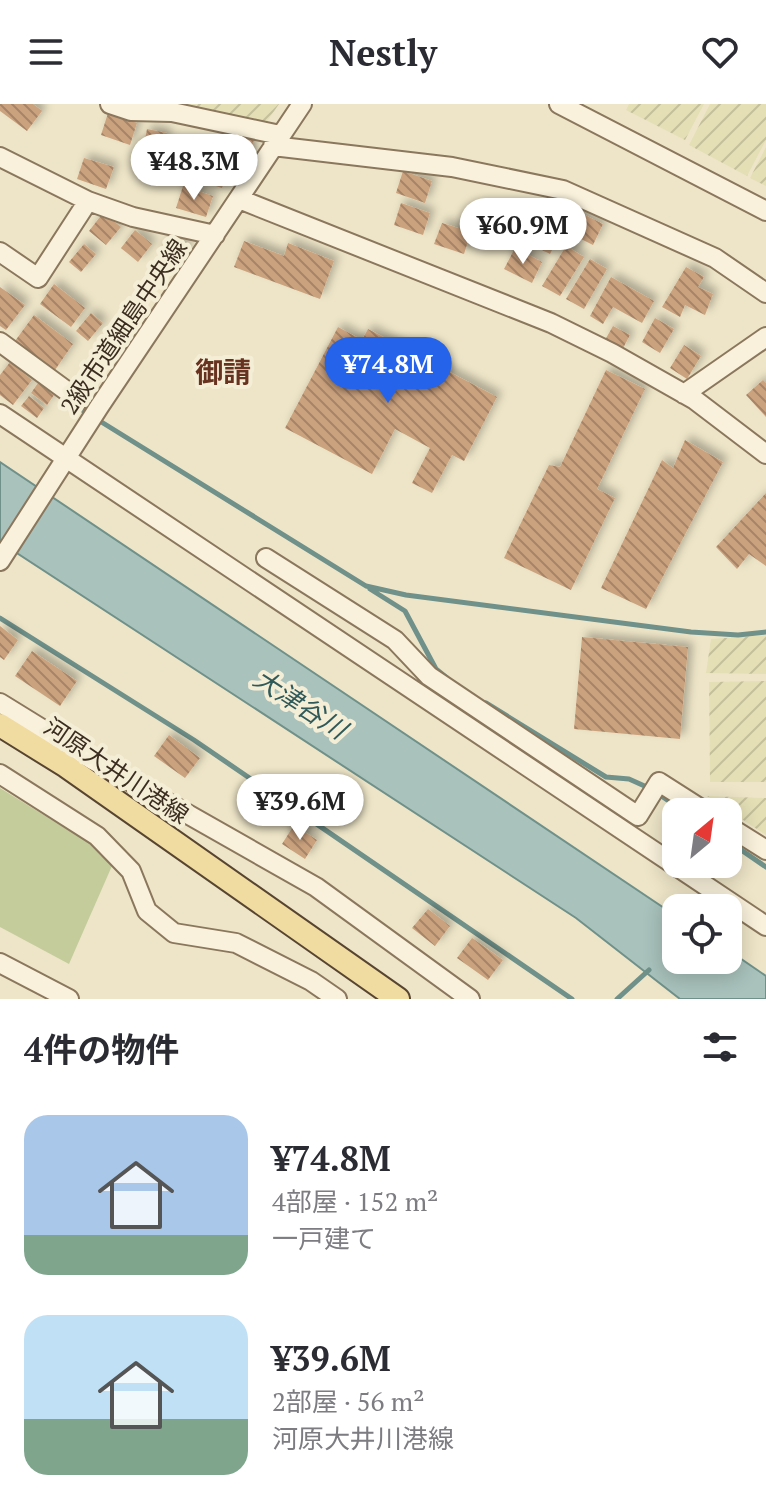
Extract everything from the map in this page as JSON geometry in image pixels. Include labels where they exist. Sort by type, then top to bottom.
[{"type":"main road","name":"河原大井川港線","points":[[0,725],[103,792],[398,999]]},
{"type":"street","points":[[110,104],[131,111],[172,112],[276,141],[452,167],[563,190],[715,258],[766,293]]},
{"type":"street","name":"2級市道細島中央線","points":[[0,561],[302,104]]},
{"type":"street","points":[[559,104],[766,211]]},
{"type":"street","points":[[0,157],[88,201],[133,217],[215,235]]},
{"type":"street","points":[[239,199],[551,323],[684,394],[766,454]]},
{"type":"street","points":[[0,252],[38,278],[88,201]]},
{"type":"street","points":[[684,394],[766,337]]},
{"type":"street","points":[[0,342],[79,400]]},
{"type":"street","points":[[0,414],[766,926]]},
{"type":"street","points":[[266,558],[395,640],[429,676],[638,816]]},
{"type":"street","points":[[353,650],[395,640]]},
{"type":"street","points":[[0,703],[94,761],[316,887],[470,999]]},
{"type":"street","points":[[0,774],[97,836],[131,871],[147,911],[174,933],[236,943],[311,981],[337,999]]},
{"type":"street","points":[[626,833],[659,782],[684,798]]},
{"type":"street","points":[[742,835],[766,850]]},
{"type":"street","points":[[0,963],[69,999]]},
{"type":"shaded area","points":[[180,104],[279,104],[266,123]]},
{"type":"shaded area","points":[[629,104],[704,104],[685,140],[626,110]]},
{"type":"shaded area","points":[[710,104],[766,104],[766,140],[747,176],[689,145]]},
{"type":"shaded area","points":[[766,147],[766,186],[750,178]]},
{"type":"shaded area","points":[[766,635],[766,674],[706,673],[711,639]]},
{"type":"shaded area","points":[[766,681],[766,782],[710,782],[709,682]]},
{"type":"shaded area","points":[[707,796],[766,798],[766,835],[742,819],[742,798]]},
{"type":"green space","points":[[0,788],[115,859],[69,964],[0,927]]},
{"type":"water","name":"大津谷川","points":[[0,462],[662,907],[662,974],[742,974],[742,960],[766,976],[766,999],[680,999],[576,918],[0,542]]},
{"type":"building","points":[[0,104],[33,104],[42,111],[27,131],[0,111]]},
{"type":"building","points":[[108,113],[137,123],[130,145],[101,135]]},
{"type":"building","points":[[147,129],[167,133],[158,173],[139,169]]},
{"type":"building","points":[[225,130],[254,140],[247,162],[217,152]]},
{"type":"building","points":[[200,157],[229,167],[222,188],[193,179]]},
{"type":"building","points":[[84,158],[114,167],[106,189],[77,179]]},
{"type":"building","points":[[403,171],[432,181],[425,203],[396,193]]},
{"type":"building","points":[[183,186],[213,196],[206,217],[176,208]]},
{"type":"building","points":[[401,203],[430,213],[423,235],[394,225]]},
{"type":"building","points":[[575,210],[603,224],[593,245],[565,231]]},
{"type":"building","points":[[103,213],[121,227],[106,245],[89,231]]},
{"type":"building","points":[[532,220],[560,234],[550,254],[522,240]]},
{"type":"building","points":[[442,223],[471,232],[464,254],[434,244]]},
{"type":"building","points":[[135,230],[152,244],[138,262],[121,248]]},
{"type":"building","points":[[171,234],[189,247],[174,266],[157,252]]},
{"type":"building","points":[[244,241],[284,256],[288,243],[334,261],[320,299],[234,267]]},
{"type":"building","points":[[84,244],[96,254],[81,272],[69,262]]},
{"type":"building","points":[[566,246],[584,257],[560,296],[542,286]]},
{"type":"building","points":[[515,248],[542,262],[532,283],[504,269]]},
{"type":"building","points":[[590,259],[607,269],[584,309],[566,299]]},
{"type":"building","points":[[686,267],[704,277],[698,287],[713,294],[705,315],[685,305],[680,317],[662,307]]},
{"type":"building","points":[[611,277],[654,301],[642,323],[613,307],[603,324],[590,316]]},
{"type":"building","points":[[54,284],[85,308],[71,327],[40,304]]},
{"type":"building","points":[[0,287],[25,305],[6,330],[0,326]]},
{"type":"building","points":[[91,313],[103,323],[88,341],[76,331]]},
{"type":"building","points":[[34,315],[73,344],[55,370],[15,341]]},
{"type":"building","points":[[655,318],[674,329],[660,353],[642,342]]},
{"type":"building","points":[[613,326],[630,335],[622,350],[605,340]]},
{"type":"building","points":[[338,327],[362,340],[368,329],[497,397],[464,461],[452,455],[432,493],[412,483],[430,448],[395,429],[372,474],[285,428]]},
{"type":"building","points":[[684,345],[701,356],[687,379],[670,368]]},
{"type":"building","points":[[10,362],[32,380],[13,405],[0,395],[0,375]]},
{"type":"building","points":[[606,370],[645,389],[597,489],[615,498],[571,590],[504,558],[549,465],[560,467]]},
{"type":"building","points":[[763,380],[766,383],[766,417],[746,395]]},
{"type":"building","points":[[38,383],[54,395],[47,405],[31,393]]},
{"type":"building","points":[[29,396],[44,408],[37,418],[21,406]]},
{"type":"building","points":[[685,440],[723,462],[646,609],[601,588],[662,460],[673,468]]},
{"type":"building","points":[[766,493],[766,566],[749,554],[737,569],[716,547]]},
{"type":"building","points":[[0,626],[18,640],[4,660],[0,657]]},
{"type":"building","points":[[582,637],[688,647],[680,739],[574,729]]},
{"type":"building","points":[[32,651],[77,681],[60,706],[15,676]]},
{"type":"building","points":[[169,735],[200,758],[185,778],[154,756]]},
{"type":"building","points":[[294,825],[317,840],[305,859],[282,844]]},
{"type":"building","points":[[428,909],[450,926],[435,946],[412,928]]},
{"type":"building","points":[[472,938],[503,960],[488,980],[457,958]]},
{"type":"waterway","points":[[74,405],[366,586],[406,595],[691,632],[738,635],[766,632]]},
{"type":"waterway","points":[[370,589],[405,611],[436,669],[447,678]]},
{"type":"waterway","points":[[0,618],[194,740],[572,999]]},
{"type":"waterway","points":[[486,703],[606,777],[629,779],[649,788]]},
{"type":"waterway","points":[[657,793],[664,798]]},
{"type":"waterway","points":[[742,851],[766,867]]},
{"type":"waterway","points":[[617,999],[649,970]]},
{"type":"district","name":"御請","points":[[223,372]]}]
